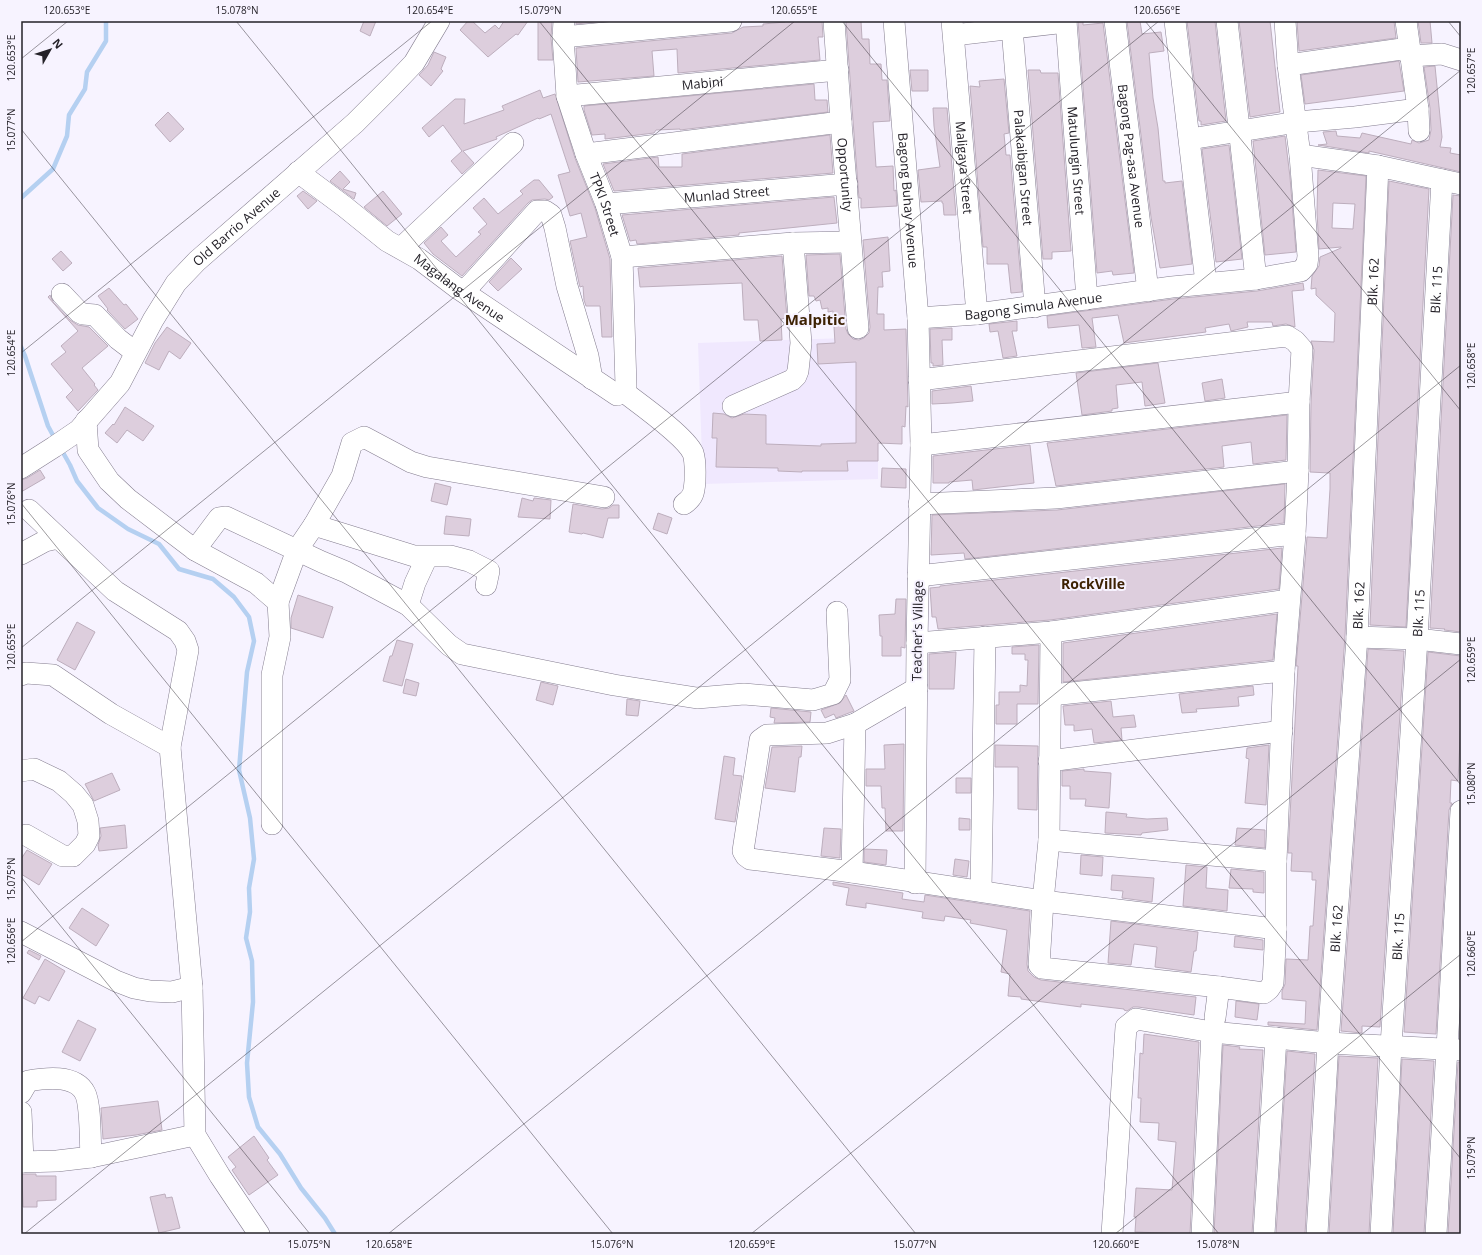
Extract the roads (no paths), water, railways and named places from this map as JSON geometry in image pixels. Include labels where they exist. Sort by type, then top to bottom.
[{"type":"street","name":"Old Barrio Avenue","points":[[21,468],[54,447],[82,426],[120,383],[135,352],[176,283],[197,261],[355,123],[414,64],[439,21]]},
{"type":"street","points":[[563,29],[731,21]]},
{"type":"street","name":"Opportunity","points":[[834,21],[850,242],[858,328]]},
{"type":"street","name":"Bagong Buhay Avenue","points":[[894,21],[918,318],[918,380]]},
{"type":"street","points":[[953,28],[1012,28],[1066,21]]},
{"type":"street","name":"Matulungin Street","points":[[1066,21],[1087,299]]},
{"type":"street","name":"Bagong Pag-asa Avenue","points":[[1115,21],[1148,291]]},
{"type":"street","points":[[1175,21],[1206,282]]},
{"type":"street","points":[[1227,21],[1256,279]]},
{"type":"street","name":"Bagong Simula Avenue","points":[[918,318],[977,314],[1035,307],[1206,282],[1256,279],[1301,271],[1307,264],[1308,256],[1300,155],[1288,65],[1285,21]]},
{"type":"street","points":[[1406,21],[1420,130]]},
{"type":"street","name":"Maligaya Street","points":[[953,28],[977,314]]},
{"type":"street","name":"Palakaibigan Street","points":[[1012,28],[1035,307]]},
{"type":"street","name":"TPKI Street","points":[[563,29],[567,96],[586,154],[606,204],[622,257],[626,386],[624,392]]},
{"type":"street","points":[[1288,65],[1410,52],[1442,54],[1461,60]]},
{"type":"street","name":"Mabini","points":[[567,96],[838,70]]},
{"type":"street","points":[[1190,139],[1296,122],[1355,117],[1418,109]]},
{"type":"street","points":[[586,154],[841,122]]},
{"type":"street","points":[[401,248],[514,143]]},
{"type":"street","points":[[1300,155],[1378,166],[1451,182]]},
{"type":"street","name":"Blk. 162","points":[[1317,1234],[1328,1043],[1357,637],[1378,166]]},
{"type":"street","name":"Magalang Avenue","points":[[298,172],[387,241],[401,248],[456,287],[617,395],[624,392]]},
{"type":"street","name":"Blk. 115","points":[[1381,1234],[1391,1046],[1417,639],[1451,182]]},
{"type":"street","name":"Munlad Street","points":[[606,204],[847,184]]},
{"type":"street","points":[[464,291],[537,211],[545,211],[551,215],[567,286],[588,356],[592,379]]},
{"type":"street","points":[[622,257],[793,243],[850,242]]},
{"type":"street","points":[[733,406],[792,380],[796,376],[801,343],[793,243]]},
{"type":"street","points":[[62,294],[79,312],[83,314],[95,315],[118,339],[135,352]]},
{"type":"street","points":[[918,380],[1287,336],[1296,341],[1302,349],[1295,534],[1284,671],[1276,861],[1276,929],[1273,984],[1264,993],[1042,968],[1039,965],[1038,960],[1049,840],[1052,632]]},
{"type":"street","name":"Teacher's Village","points":[[915,883],[916,688],[921,445],[918,380]]},
{"type":"street","points":[[624,392],[686,442],[693,454],[695,465],[694,491],[691,499],[684,504]]},
{"type":"street","points":[[921,445],[1299,402]]},
{"type":"street","points":[[82,426],[88,450],[109,481],[128,499],[195,550],[256,583],[278,602]]},
{"type":"street","points":[[272,824],[272,675],[280,637],[278,602],[298,550],[342,476],[352,443],[364,437],[411,462],[427,467],[604,497]]},
{"type":"street","points":[[919,504],[1056,498],[1298,471]]},
{"type":"street","points":[[29,510],[115,591],[178,631],[185,641],[188,650],[170,747],[192,987],[196,1135],[256,1233]]},
{"type":"street","points":[[195,550],[218,518],[226,517],[346,572],[408,605],[449,645],[462,654],[614,685],[697,698],[744,694],[813,700],[833,694],[840,680],[837,612]]},
{"type":"street","points":[[314,525],[414,556],[450,556],[481,567],[489,572],[486,585]]},
{"type":"street","points":[[918,576],[1295,534]]},
{"type":"street","points":[[21,554],[45,541],[58,538]]},
{"type":"street","points":[[408,605],[415,583],[427,557]]},
{"type":"street","points":[[917,643],[1052,632],[1289,600]]},
{"type":"street","points":[[981,891],[985,637]]},
{"type":"street","points":[[1357,637],[1417,639],[1461,644]]},
{"type":"street","points":[[1051,696],[1284,671]]},
{"type":"street","points":[[21,675],[26,673],[53,676],[111,714],[170,747]]},
{"type":"street","points":[[916,688],[854,724],[827,733],[767,735],[763,737],[760,740],[743,850],[746,856],[750,858],[1043,901],[1276,929]]},
{"type":"street","points":[[852,872],[854,724]]},
{"type":"street","points":[[1049,761],[1282,731]]},
{"type":"street","points":[[21,771],[34,770],[58,781],[74,794],[82,806],[88,821],[89,836],[85,844],[74,856],[63,856],[23,837]]},
{"type":"street","points":[[1436,1234],[1454,1050],[1461,811]]},
{"type":"street","points":[[1049,840],[1276,861]]},
{"type":"street","points":[[21,932],[116,981],[134,988],[150,991],[172,992],[192,987]]},
{"type":"street","points":[[1202,1234],[1214,1025],[1219,987]]},
{"type":"street","points":[[1112,1234],[1126,1027],[1136,1019],[1214,1025],[1276,1038],[1328,1043],[1454,1050]]},
{"type":"street","points":[[1264,1234],[1276,1038]]},
{"type":"street","points":[[21,1093],[28,1081],[58,1078],[75,1084],[84,1092],[88,1103],[90,1157]]},
{"type":"street","points":[[21,1112],[22,1162],[57,1161],[90,1157],[196,1135]]},
{"type":"waterway","points":[[21,198],[53,169],[67,136],[69,115],[85,89],[87,72],[106,41],[106,21]]},
{"type":"waterway","points":[[21,347],[48,426],[55,439]]},
{"type":"waterway","points":[[61,449],[77,481],[98,508],[128,529],[159,544],[179,569],[213,579],[234,597],[249,617],[254,641],[247,672],[239,770],[250,818],[254,859],[249,888],[250,912],[246,938],[252,961],[253,1002],[247,1063],[249,1097],[258,1127],[280,1154],[301,1188],[325,1218],[335,1234]]},
{"type":"district","name":"Malpitic","points":[[815,320]]},
{"type":"district","name":"RockVille","points":[[1093,584]]}]
